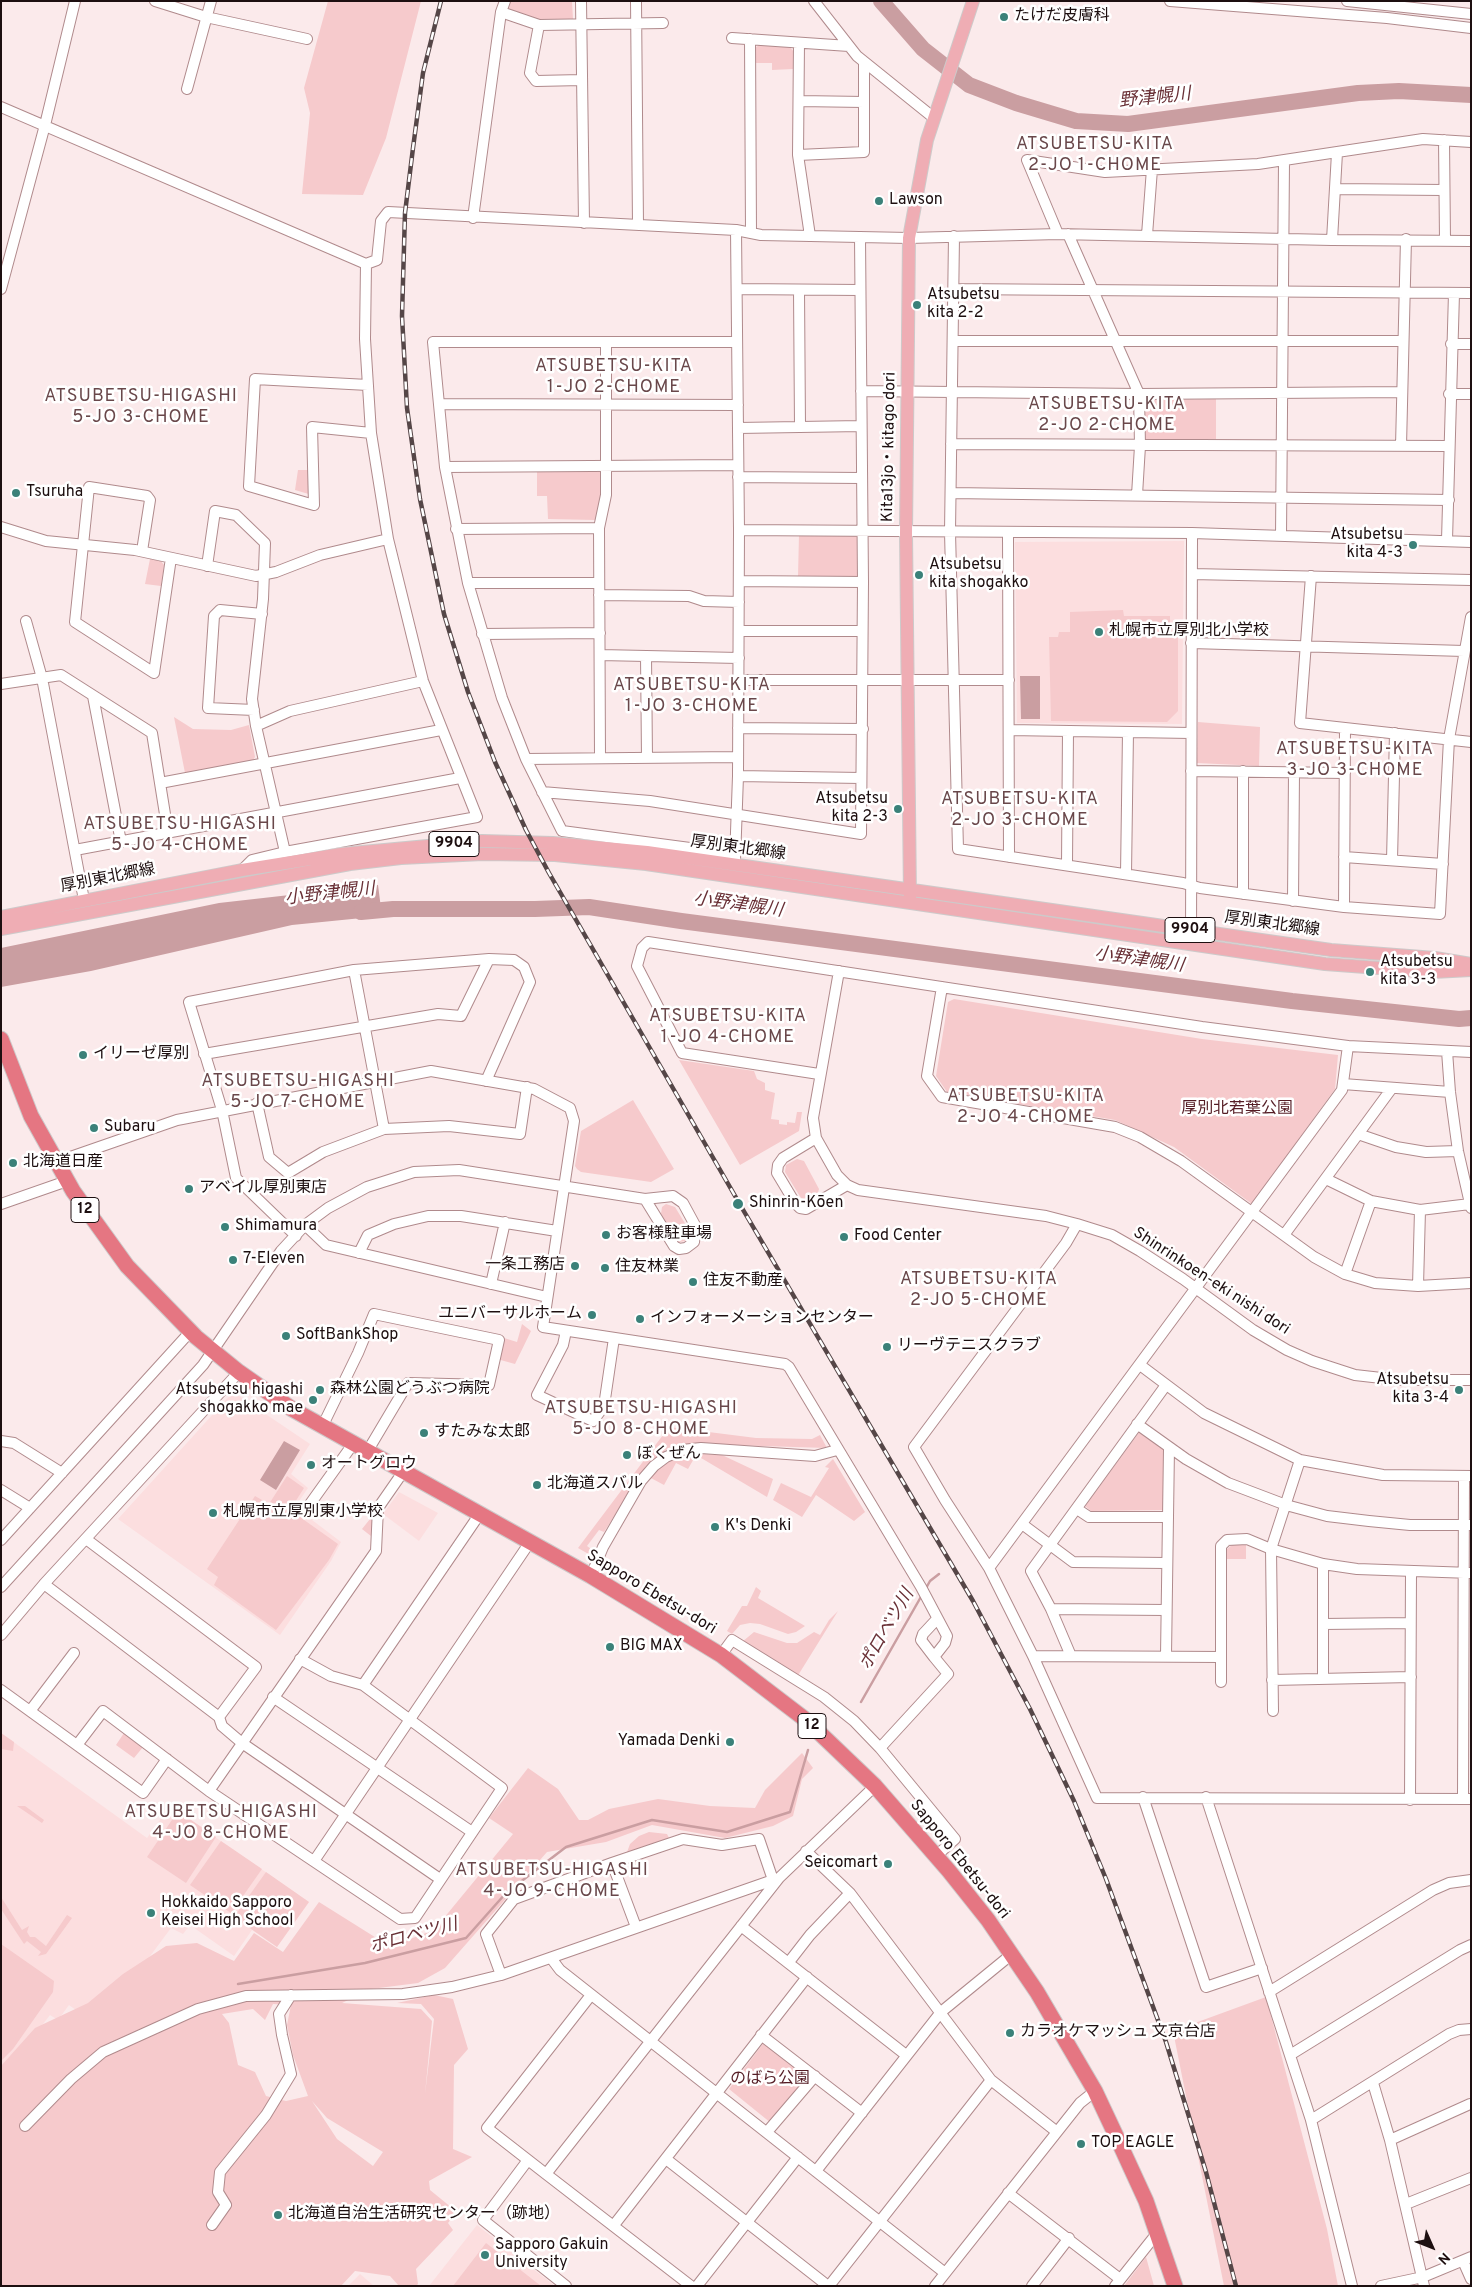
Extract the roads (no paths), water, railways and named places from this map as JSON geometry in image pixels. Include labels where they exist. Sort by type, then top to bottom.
[{"type":"highway","name":"Sapporo Ebetsu-dori","points":[[1,1039],[31,1116],[67,1181],[92,1220],[127,1266],[190,1332],[239,1372],[322,1427],[590,1576],[721,1655],[806,1720],[875,1786],[936,1856],[1012,1954],[1037,1992],[1095,2091],[1146,2201],[1175,2286]]},
{"type":"main road","name":"Kita13jo・kitago dori","points":[[910,896],[906,533],[908,238],[927,140],[973,1]]},
{"type":"main road","name":"厚別東北郷線","points":[[1,916],[242,870],[340,854],[482,841],[558,844],[735,860],[910,896],[1191,944],[1325,964],[1433,972],[1471,970]]},
{"type":"main road","name":"厚別東北郷線","points":[[1,929],[350,864],[401,858],[483,854],[556,855],[646,864],[1191,930],[1331,950],[1435,958],[1471,964]]},
{"type":"street","points":[[1,289],[45,125],[75,1]]},
{"type":"street","points":[[155,1],[206,17],[307,39]]},
{"type":"street","points":[[187,89],[211,1]]},
{"type":"street","points":[[473,218],[501,12],[505,1]]},
{"type":"street","points":[[581,1],[584,223]]},
{"type":"street","points":[[636,1],[638,226]]},
{"type":"street","points":[[814,1],[864,62],[934,118]]},
{"type":"street","points":[[1170,1],[1387,18],[1471,28]]},
{"type":"street","points":[[1347,1],[1471,14]]},
{"type":"street","points":[[501,12],[539,25],[663,23]]},
{"type":"street","points":[[539,25],[530,72],[536,81],[582,80]]},
{"type":"street","points":[[732,38],[850,46]]},
{"type":"street","points":[[750,39],[751,233]]},
{"type":"street","points":[[799,43],[798,155],[810,236]]},
{"type":"street","points":[[798,155],[864,152],[864,62]]},
{"type":"street","points":[[799,101],[864,102]]},
{"type":"street","points":[[1,107],[366,264],[374,263],[377,260],[380,220],[388,212],[473,218],[736,230],[751,233],[810,236],[908,238],[1063,234],[1471,241]]},
{"type":"street","points":[[1137,495],[1140,446],[1139,394],[1116,341],[1027,160],[1105,172],[1258,164],[1423,139],[1471,142]]},
{"type":"street","points":[[1444,140],[1444,240]]},
{"type":"street","points":[[1332,240],[1336,153]]},
{"type":"street","points":[[1281,536],[1284,161]]},
{"type":"street","points":[[1147,235],[1152,169]]},
{"type":"street","points":[[1335,189],[1444,190]]},
{"type":"street","points":[[736,230],[739,530],[739,680],[735,860],[562,831],[526,759],[502,698],[468,583],[445,467],[433,342],[737,342]]},
{"type":"street","points":[[954,236],[950,532],[958,849],[1126,874],[1243,894],[1344,907],[1440,914],[1450,739],[1471,617]]},
{"type":"street","points":[[542,792],[650,800],[861,834],[863,582],[860,237]]},
{"type":"street","points":[[1401,446],[1406,239]]},
{"type":"street","points":[[242,870],[252,860],[285,852],[477,817],[423,682],[388,539],[371,433],[366,339],[366,264]]},
{"type":"street","points":[[737,289],[860,290]]},
{"type":"street","points":[[953,289],[1092,292],[1283,291],[1471,293]]},
{"type":"street","points":[[800,290],[800,427]]},
{"type":"street","points":[[1447,540],[1448,446],[1454,293]]},
{"type":"street","points":[[953,341],[1403,341]]},
{"type":"street","points":[[600,758],[599,528],[606,495],[606,342]]},
{"type":"street","points":[[1451,344],[1471,344]]},
{"type":"street","points":[[368,385],[255,379],[249,486],[314,506],[312,427],[371,433]]},
{"type":"street","points":[[861,391],[1139,394],[1402,392]]},
{"type":"street","points":[[1450,394],[1471,394]]},
{"type":"street","points":[[439,404],[738,405]]},
{"type":"street","points":[[738,428],[861,426]]},
{"type":"street","points":[[951,444],[1448,446]]},
{"type":"street","points":[[445,467],[738,465]]},
{"type":"street","points":[[738,477],[861,478]]},
{"type":"street","points":[[142,551],[150,500],[147,496],[89,487],[74,622],[154,673],[171,558]]},
{"type":"street","points":[[951,493],[1448,500]]},
{"type":"street","points":[[207,566],[215,511],[236,515],[265,543],[262,614],[252,699],[264,764],[285,852]]},
{"type":"street","points":[[1,527],[46,541],[142,551],[248,575],[264,576],[320,555],[388,539]]},
{"type":"street","points":[[456,529],[599,528]]},
{"type":"street","points":[[739,530],[906,533],[1192,533],[1471,542]]},
{"type":"street","points":[[1008,532],[1009,857]]},
{"type":"street","points":[[1191,944],[1192,533]]},
{"type":"street","points":[[1192,574],[1471,580]]},
{"type":"street","points":[[1312,576],[1300,723],[1471,742]]},
{"type":"street","points":[[739,581],[863,582]]},
{"type":"street","points":[[468,583],[599,583]]},
{"type":"street","points":[[599,595],[689,596],[704,601],[739,602]]},
{"type":"street","points":[[254,710],[208,708],[214,616],[220,610],[262,614]]},
{"type":"street","points":[[26,620],[42,678],[84,900]]},
{"type":"street","points":[[739,631],[862,631]]},
{"type":"street","points":[[482,634],[600,633]]},
{"type":"street","points":[[1191,643],[1464,651]]},
{"type":"street","points":[[600,655],[739,658]]},
{"type":"street","points":[[646,656],[647,758]]},
{"type":"street","points":[[1,684],[61,676],[152,733],[168,833]]},
{"type":"street","points":[[739,680],[1009,680]]},
{"type":"street","points":[[256,726],[290,711],[423,682]]},
{"type":"street","points":[[93,696],[121,842]]},
{"type":"street","points":[[738,728],[863,729]]},
{"type":"street","points":[[1344,907],[1345,728]]},
{"type":"street","points":[[160,783],[441,730]]},
{"type":"street","points":[[1009,730],[1191,734]]},
{"type":"street","points":[[1067,865],[1068,731]]},
{"type":"street","points":[[1126,874],[1128,732]]},
{"type":"street","points":[[1392,860],[1394,733]]},
{"type":"street","points":[[526,759],[738,757]]},
{"type":"street","points":[[1191,771],[1345,773]]},
{"type":"street","points":[[1243,771],[1243,894]]},
{"type":"street","points":[[1293,900],[1294,772]]},
{"type":"street","points":[[738,776],[861,778]]},
{"type":"street","points":[[74,850],[460,778]]},
{"type":"street","points":[[1344,857],[1443,864]]},
{"type":"street","points":[[819,1074],[682,1053],[637,966],[642,948],[648,942],[1202,1027],[1348,1046],[1471,1052]]},
{"type":"street","points":[[204,1054],[438,1014],[461,1016],[489,958]]},
{"type":"street","points":[[296,1236],[236,1178],[222,1110],[189,1002],[354,970],[489,958],[520,962],[529,976],[530,982],[486,1081]]},
{"type":"street","points":[[354,970],[384,1129]]},
{"type":"street","points":[[816,1138],[783,1158],[778,1165],[777,1173],[800,1208],[806,1209],[847,1185],[837,1175],[816,1138],[813,1118],[819,1074],[839,971]]},
{"type":"street","points":[[942,987],[927,1076],[942,1097],[1115,1127],[1164,1149],[1314,1257],[1345,1274],[1375,1283],[1418,1286],[1471,1283]]},
{"type":"street","points":[[989,1568],[1342,1090],[1348,1046]]},
{"type":"street","points":[[1326,1179],[1371,1201],[1420,1210],[1470,1206],[1458,1151],[1450,1092],[1447,1051]]},
{"type":"street","points":[[56,1162],[178,1120],[257,1103],[431,1071],[528,1087],[570,1108],[573,1112],[564,1187],[543,1327],[785,1364],[789,1367],[837,1450],[921,1587],[936,1619],[947,1636],[945,1643],[934,1657]]},
{"type":"street","points":[[1343,1084],[1450,1092]]},
{"type":"street","points":[[257,1103],[269,1157],[288,1173],[323,1152],[384,1129],[449,1126],[520,1134],[528,1087]]},
{"type":"street","points":[[1284,1235],[1392,1088]]},
{"type":"street","points":[[1358,1134],[1426,1152],[1458,1151]]},
{"type":"street","points":[[1,1587],[213,1351],[275,1259],[305,1225],[328,1208],[367,1187],[414,1172],[459,1170],[645,1199],[668,1196],[678,1199],[696,1227],[694,1242],[686,1248],[679,1249],[674,1246],[645,1199]]},
{"type":"street","points":[[1,1204],[67,1181]]},
{"type":"street","name":"Shinrinkoen-eki nishi dori","points":[[847,1185],[858,1190],[1046,1216],[1077,1224],[1119,1239],[1196,1288],[1253,1330],[1312,1361],[1355,1375],[1400,1380],[1471,1380]]},
{"type":"street","points":[[1345,1274],[1371,1201]]},
{"type":"street","points":[[1418,1286],[1420,1210]]},
{"type":"street","points":[[359,1253],[368,1235],[414,1218],[450,1216],[557,1230]]},
{"type":"street","points":[[491,1284],[505,1222]]},
{"type":"street","points":[[1077,1224],[1066,1243],[914,1447],[945,1500],[989,1568],[1033,1656],[1097,1798],[1206,1797],[1467,1800],[1467,1476],[1383,1475],[1300,1460],[1204,1413],[1140,1365]]},
{"type":"street","points":[[305,1225],[323,1244],[547,1296]]},
{"type":"street","points":[[322,1427],[358,1353],[374,1314],[499,1340],[489,1385],[408,1383],[367,1452]]},
{"type":"street","points":[[566,1331],[563,1345],[537,1394],[593,1421],[604,1406],[614,1338]]},
{"type":"street","points":[[1,1540],[190,1332]]},
{"type":"street","points":[[1,1635],[44,1584],[239,1372]]},
{"type":"street","points":[[1070,1656],[1052,1609],[1031,1571],[1166,1385]]},
{"type":"street","points":[[1137,1424],[1169,1448],[1228,1483],[1286,1505],[1327,1516],[1369,1521],[1410,1525],[1468,1525]]},
{"type":"street","points":[[1,1441],[14,1443],[62,1473]]},
{"type":"street","points":[[305,1511],[353,1444]]},
{"type":"street","points":[[590,1576],[603,1547],[642,1481],[654,1466],[666,1457],[682,1450],[701,1448],[815,1456],[837,1450]]},
{"type":"street","points":[[1166,1656],[1169,1448]]},
{"type":"street","points":[[1272,1711],[1271,1549],[1300,1460]]},
{"type":"street","points":[[209,1790],[376,1551],[378,1508],[403,1472]]},
{"type":"street","points":[[1,1490],[30,1508]]},
{"type":"street","points":[[1077,1509],[1088,1517],[1167,1517]]},
{"type":"street","points":[[363,1685],[480,1515]]},
{"type":"street","points":[[1022,1524],[1072,1562],[1166,1563]]},
{"type":"street","points":[[86,1539],[256,1667],[219,1717]]},
{"type":"street","points":[[1221,1682],[1222,1544],[1227,1540],[1247,1539],[1271,1549],[1323,1564],[1356,1569],[1467,1573]]},
{"type":"street","points":[[314,1861],[530,1542]]},
{"type":"street","points":[[1323,1564],[1323,1679]]},
{"type":"street","points":[[1410,1800],[1411,1572]]},
{"type":"street","points":[[44,1584],[219,1717],[222,1726],[242,1743],[440,1879]]},
{"type":"street","points":[[1052,1609],[1166,1610]]},
{"type":"street","points":[[880,1748],[948,1674],[921,1640],[923,1634],[936,1619]]},
{"type":"street","points":[[1323,1624],[1410,1624]]},
{"type":"street","points":[[721,1655],[732,1640],[841,1710],[880,1748],[955,1840],[936,1856]]},
{"type":"street","points":[[30,1711],[74,1653]]},
{"type":"street","points":[[1033,1656],[1221,1657]]},
{"type":"street","points":[[77,1746],[103,1711],[209,1790],[400,1919],[415,1918],[502,1788],[363,1685],[331,1676],[300,1658]]},
{"type":"street","points":[[1272,1680],[1411,1677]]},
{"type":"street","points":[[1,1690],[143,1793],[167,1759]]},
{"type":"street","points":[[274,1697],[472,1832]]},
{"type":"street","points":[[546,2174],[776,1879],[875,1786]]},
{"type":"street","points":[[1143,1797],[1206,1987],[1262,1968]]},
{"type":"street","points":[[1206,1797],[1311,2120],[1352,2286]]},
{"type":"street","points":[[501,1975],[486,1934],[514,1899],[612,1862],[683,1839],[722,1845],[759,1839],[776,1879]]},
{"type":"street","points":[[806,1851],[850,1894],[991,2080],[1057,2132]]},
{"type":"street","points":[[612,1862],[636,1927]]},
{"type":"street","points":[[25,2126],[71,2079],[103,2052],[198,2009],[246,1996],[403,1994],[452,1987],[501,1975],[776,1879]]},
{"type":"street","points":[[1269,1992],[1433,1890],[1450,1883],[1471,1880]]},
{"type":"street","points":[[789,1962],[810,1934],[850,1894]]},
{"type":"street","points":[[741,1926],[906,2056]]},
{"type":"street","points":[[1290,2055],[1460,1950],[1471,1946]]},
{"type":"street","points":[[816,2171],[940,2012],[1012,1954]]},
{"type":"street","points":[[551,1958],[560,1970],[591,1995],[945,2273]]},
{"type":"street","points":[[614,2225],[806,1977]]},
{"type":"street","points":[[212,2225],[226,2205],[218,2192],[220,2172],[266,2115],[292,2074],[282,2035],[279,2014],[291,1995]]},
{"type":"street","points":[[591,1995],[487,2128],[691,2286]]},
{"type":"street","points":[[1311,2120],[1449,2034],[1458,2030],[1471,2029]]},
{"type":"street","points":[[761,2035],[862,2113]]},
{"type":"street","points":[[767,2132],[815,2076]]},
{"type":"street","points":[[666,2158],[829,2286],[991,2080]]},
{"type":"street","points":[[1373,2083],[1390,2140],[1423,2281]]},
{"type":"street","points":[[935,2286],[1080,2103],[1095,2091]]},
{"type":"street","points":[[1390,2140],[1471,2104]]},
{"type":"street","points":[[698,2286],[798,2157]]},
{"type":"street","points":[[528,2160],[483,2220],[566,2286]]},
{"type":"street","points":[[1406,2204],[1471,2178]]},
{"type":"street","points":[[1008,2193],[1069,2238],[1117,2282],[1158,2232]]},
{"type":"street","points":[[1032,2286],[1069,2238]]},
{"type":"street","points":[[1381,2286],[1423,2281],[1467,2259],[1471,2279]]},
{"type":"water","points":[[1020,676],[1040,676],[1040,719],[1021,719]]},
{"type":"water","points":[[378,885],[382,916],[292,925],[91,971],[1,987],[1,948],[219,903]]},
{"type":"water","points":[[284,1441],[300,1450],[276,1490],[260,1480]]},
{"type":"waterway","name":"野津幌川","points":[[881,1],[923,49],[969,85],[1016,103],[1076,121],[1128,124],[1358,93],[1399,91],[1471,95]]},
{"type":"waterway","name":"小野津幌川","points":[[361,912],[393,909],[589,907],[681,921],[1292,1001],[1459,1019],[1471,1018]]},
{"type":"waterway","name":"ポロベツ川","points":[[925,1590],[930,1581],[939,1574]]},
{"type":"waterway","name":"ポロベツ川","points":[[861,1702],[922,1595]]},
{"type":"waterway","name":"ポロベツ川","points":[[238,1984],[365,1963],[466,1938],[506,1893],[566,1847],[652,1820],[727,1832],[790,1812],[808,1750]]},
{"type":"railway","points":[[441,1],[423,73],[413,148],[405,213],[402,316],[407,408],[420,499],[444,614],[468,692],[495,762],[526,830],[549,873],[742,1208],[973,1601],[1030,1709],[1074,1801],[1106,1879],[1166,2042],[1206,2172],[1236,2286]]},
{"type":"place","name":"たけだ皮膚科","points":[[1004,17]]},
{"type":"place","name":"Lawson","points":[[879,201]]},
{"type":"place","name":"Atsubetsu kita 2-2","points":[[917,305]]},
{"type":"place","name":"Tsuruha","points":[[16,493]]},
{"type":"place","name":"Atsubetsu kita 4-3","points":[[1413,545]]},
{"type":"place","name":"Atsubetsu kita shogakko","points":[[919,575]]},
{"type":"place","name":"札幌市立厚別北小学校","points":[[1099,632]]},
{"type":"place","name":"Atsubetsu kita 2-3","points":[[898,809]]},
{"type":"place","name":"Atsubetsu kita 3-3","points":[[1370,972]]},
{"type":"place","name":"イリーゼ厚別","points":[[83,1055]]},
{"type":"place","name":"Subaru","points":[[94,1128]]},
{"type":"place","name":"北海道日産","points":[[13,1163]]},
{"type":"place","name":"アベイル厚別東店","points":[[189,1189]]},
{"type":"place","name":"Shinrin-Kōen","points":[[738,1204]]},
{"type":"place","name":"Shimamura","points":[[225,1227]]},
{"type":"place","name":"お客様駐車場","points":[[606,1235]]},
{"type":"place","name":"Food Center","points":[[844,1237]]},
{"type":"place","name":"7-Eleven","points":[[233,1260]]},
{"type":"place","name":"一条工務店","points":[[575,1266]]},
{"type":"place","name":"住友林業","points":[[605,1268]]},
{"type":"place","name":"住友不動産","points":[[693,1282]]},
{"type":"place","name":"ユニバーサルホーム","points":[[592,1315]]},
{"type":"place","name":"インフォーメーションセンター","points":[[640,1319]]},
{"type":"place","name":"SoftBankShop","points":[[286,1336]]},
{"type":"place","name":"リーヴテニスクラブ","points":[[887,1347]]},
{"type":"place","name":"森林公園どうぶつ病院","points":[[320,1390]]},
{"type":"place","name":"Atsubetsu kita 3-4","points":[[1459,1390]]},
{"type":"place","name":"Atsubetsu higashi shogakko mae","points":[[313,1400]]},
{"type":"place","name":"すたみな太郎","points":[[424,1433]]},
{"type":"place","name":"ぼくぜん","points":[[627,1455]]},
{"type":"place","name":"オートグロウ","points":[[311,1465]]},
{"type":"place","name":"北海道スバル","points":[[537,1485]]},
{"type":"place","name":"札幌市立厚別東小学校","points":[[213,1513]]},
{"type":"place","name":"K's Denki","points":[[715,1527]]},
{"type":"place","name":"BIG MAX","points":[[610,1647]]},
{"type":"place","name":"Yamada Denki","points":[[730,1742]]},
{"type":"place","name":"Seicomart","points":[[888,1864]]},
{"type":"place","name":"Hokkaido Sapporo Keisei High School","points":[[151,1913]]},
{"type":"place","name":"カラオケマッシュ 文京台店","points":[[1010,2033]]},
{"type":"place","name":"TOP EAGLE","points":[[1081,2144]]},
{"type":"place","name":"北海道自治生活研究センター（跡地）","points":[[278,2215]]},
{"type":"place","name":"Sapporo Gakuin University","points":[[485,2255]]},
{"type":"district","name":"ATSUBETSU-KITA 2-JO 1-CHOME","points":[[1095,155]]},
{"type":"district","name":"ATSUBETSU-KITA 1-JO 2-CHOME","points":[[614,377]]},
{"type":"district","name":"ATSUBETSU-HIGASHI 5-JO 3-CHOME","points":[[141,407]]},
{"type":"district","name":"ATSUBETSU-KITA 2-JO 2-CHOME","points":[[1107,415]]},
{"type":"district","name":"ATSUBETSU-KITA 1-JO 3-CHOME","points":[[692,696]]},
{"type":"district","name":"ATSUBETSU-KITA 3-JO 3-CHOME","points":[[1355,760]]},
{"type":"district","name":"ATSUBETSU-KITA 2-JO 3-CHOME","points":[[1020,810]]},
{"type":"district","name":"ATSUBETSU-HIGASHI 5-JO 4-CHOME","points":[[180,835]]},
{"type":"district","name":"ATSUBETSU-KITA 1-JO 4-CHOME","points":[[728,1027]]},
{"type":"district","name":"ATSUBETSU-HIGASHI 5-JO 7-CHOME","points":[[298,1092]]},
{"type":"district","name":"ATSUBETSU-KITA 2-JO 4-CHOME","points":[[1026,1107]]},
{"type":"district","name":"ATSUBETSU-KITA 2-JO 5-CHOME","points":[[979,1290]]},
{"type":"district","name":"ATSUBETSU-HIGASHI 5-JO 8-CHOME","points":[[641,1419]]},
{"type":"district","name":"ATSUBETSU-HIGASHI 4-JO 8-CHOME","points":[[221,1824]]},
{"type":"district","name":"ATSUBETSU-HIGASHI 4-JO 9-CHOME","points":[[552,1881]]},
{"type":"park label","name":"厚別北若葉公園","points":[[1237,1110]]},
{"type":"park label","name":"のばら公園","points":[[770,2080]]}]
